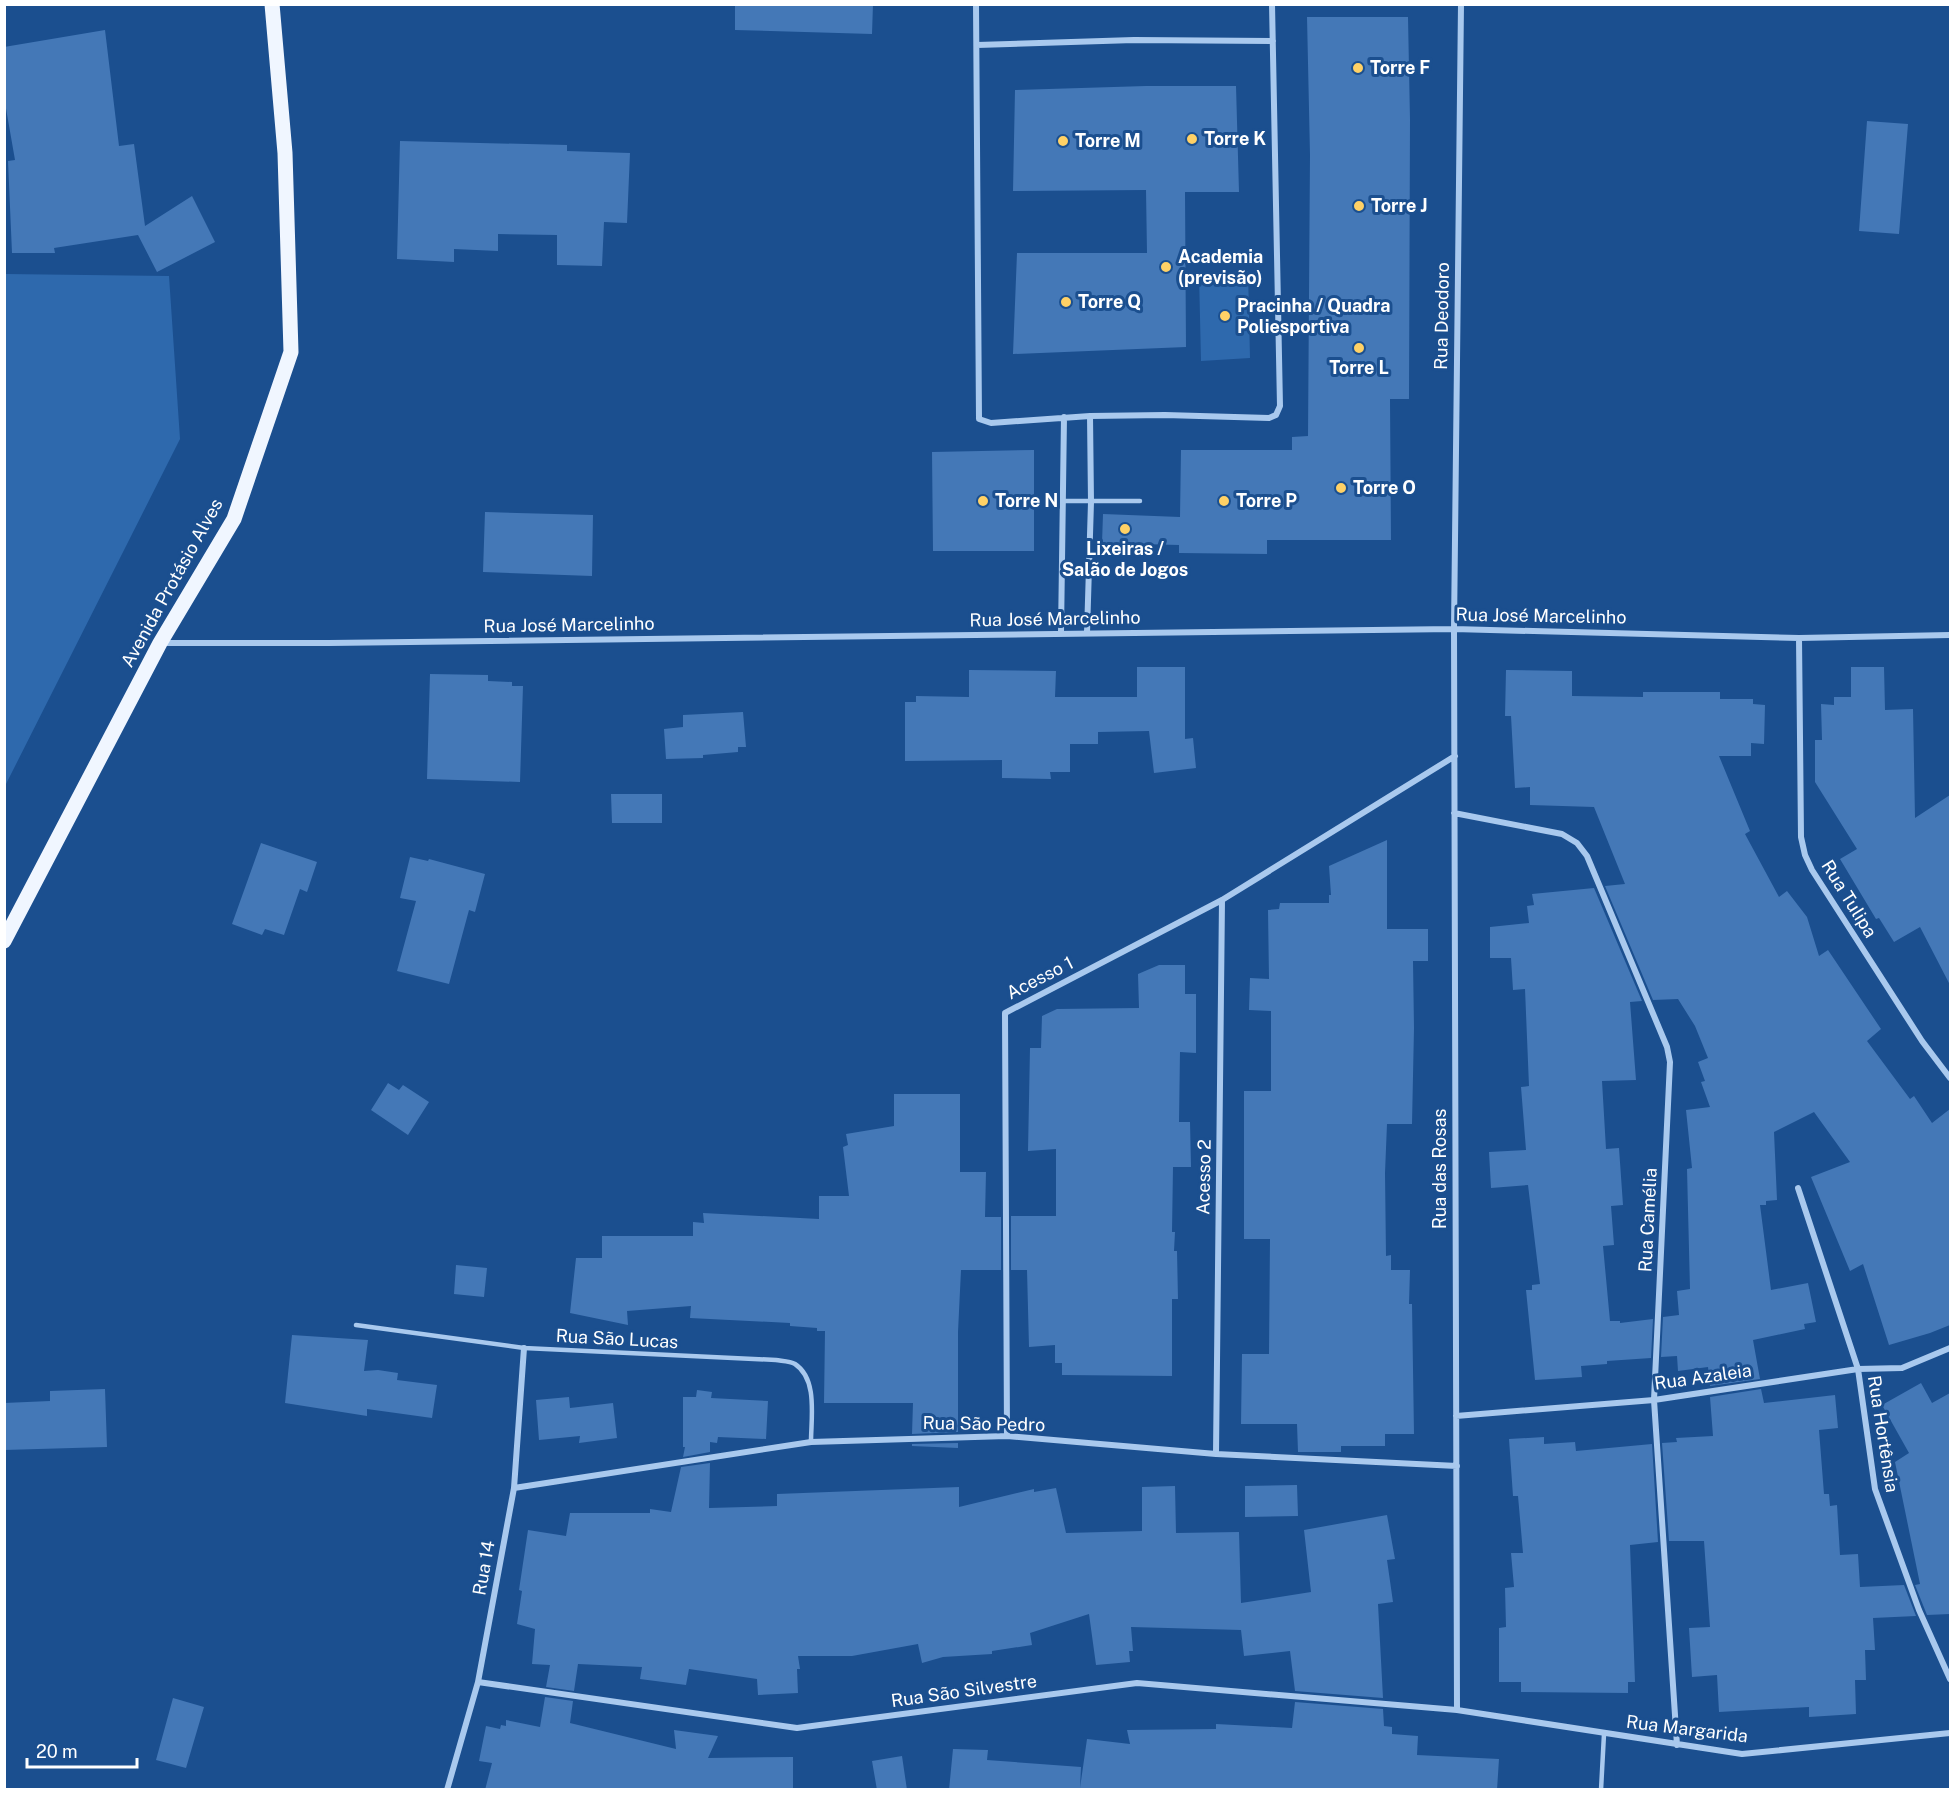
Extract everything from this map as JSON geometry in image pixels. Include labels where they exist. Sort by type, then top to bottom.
[{"type":"main road","name":"Avenida Protásio Alves","points":[[4,941],[159,643],[234,519],[291,352],[285,153],[272,4]]},
{"type":"street","points":[[976,4],[979,419],[991,423],[1090,416],[1166,415],[1269,418],[1276,416],[1280,406],[1272,4]]},
{"type":"street","name":"Rua Deodoro","points":[[1454,629],[1461,4]]},
{"type":"street","points":[[976,45],[1134,40],[1273,41]]},
{"type":"street","points":[[1087,633],[1091,502],[1090,416]]},
{"type":"street","points":[[1061,633],[1064,417]]},
{"type":"street","name":"Rua José Marcelinho","points":[[159,643],[329,643],[1454,629],[1799,638],[1950,635]]},
{"type":"street","name":"Rua das Rosas","points":[[1454,629],[1457,1710]]},
{"type":"street","name":"Rua Tulipa","points":[[1799,638],[1801,837],[1805,855],[1812,870],[1922,1041],[1950,1078]]},
{"type":"street","name":"Acesso 1","points":[[1006,1436],[1005,1013],[1222,900],[1455,756]]},
{"type":"street","name":"Rua Camélia","points":[[1454,813],[1562,834],[1577,843],[1587,856],[1667,1047],[1670,1062],[1654,1400],[1677,1745]]},
{"type":"street","name":"Acesso 2","points":[[1216,1454],[1222,900]]},
{"type":"street","name":"Rua Hortênsia","points":[[1798,1188],[1858,1369],[1875,1489],[1919,1610],[1950,1679]]},
{"type":"street","name":"Rua 14","points":[[447,1790],[478,1682],[514,1488],[524,1348]]},
{"type":"street","name":"Rua Azaleia","points":[[1456,1416],[1654,1400],[1858,1369],[1902,1368],[1950,1348]]},
{"type":"street","name":"Rua São Pedro","points":[[514,1488],[811,1442],[1006,1436],[1216,1454],[1456,1466]]},
{"type":"street","name":"Rua São Silvestre","points":[[478,1682],[797,1728],[1137,1683],[1457,1710]]},
{"type":"street","name":"Rua Margarida","points":[[1457,1710],[1742,1754],[1950,1733]]},
{"type":"lane","points":[[1064,501],[1140,501]]},
{"type":"lane","name":"Rua São Lucas","points":[[356,1325],[524,1348],[776,1360],[794,1364],[807,1378],[811,1402],[811,1442]]},
{"type":"lane","points":[[1601,1790],[1604,1734]]},
{"type":"shaded area","name":"Pracinha / Quadra Poliesportiva","points":[[1248,271],[1250,358],[1201,361],[1199,274]]},
{"type":"shaded area","points":[[5,274],[169,276],[180,439],[5,786]]},
{"type":"building","points":[[735,4],[873,4],[872,34],[735,30]]},
{"type":"building","points":[[1307,17],[1408,17],[1409,399],[1390,399],[1391,540],[1267,540],[1267,554],[1179,553],[1179,545],[1102,543],[1103,514],[1180,517],[1181,450],[1292,450],[1292,437],[1308,436],[1310,155]]},
{"type":"building","points":[[105,30],[119,146],[134,144],[145,226],[192,196],[215,242],[157,272],[138,235],[54,248],[55,253],[12,253],[8,161],[15,160],[4,97],[4,47]]},
{"type":"building","points":[[1236,86],[1239,192],[1185,192],[1186,347],[1013,354],[1017,253],[1147,253],[1146,190],[1013,191],[1015,90]]},
{"type":"building","points":[[1867,121],[1908,124],[1899,234],[1859,231]]},
{"type":"building","points":[[400,141],[567,145],[567,151],[630,153],[627,223],[604,222],[602,266],[557,265],[557,235],[498,234],[498,251],[454,249],[454,262],[397,259]]},
{"type":"building","name":"Torre N","points":[[1034,450],[1034,551],[933,551],[932,452]]},
{"type":"building","points":[[485,512],[593,515],[592,576],[483,572]]},
{"type":"building","points":[[1137,667],[1185,667],[1185,739],[1193,738],[1196,768],[1154,773],[1149,731],[1098,732],[1098,744],[1070,744],[1070,772],[1050,772],[1051,779],[1002,778],[1002,760],[905,761],[905,702],[916,702],[916,696],[969,697],[969,670],[1056,671],[1055,697],[1137,697]]},
{"type":"building","points":[[1851,667],[1884,667],[1885,710],[1913,709],[1915,818],[1950,795],[1950,985],[1920,927],[1894,942],[1879,918],[1876,919],[1840,859],[1857,849],[1815,782],[1815,740],[1822,740],[1821,704],[1834,705],[1834,697],[1851,697]]},
{"type":"building","points":[[1506,670],[1572,671],[1572,696],[1643,697],[1643,692],[1720,692],[1720,699],[1753,699],[1753,704],[1765,705],[1764,744],[1751,743],[1751,756],[1719,756],[1750,831],[1745,834],[1779,897],[1787,891],[1807,917],[1819,956],[1828,950],[1881,1029],[1867,1041],[1910,1099],[1914,1096],[1932,1123],[1950,1109],[1950,1325],[1889,1345],[1863,1264],[1850,1271],[1811,1177],[1850,1162],[1814,1112],[1774,1132],[1777,1200],[1766,1201],[1766,1205],[1760,1205],[1771,1290],[1808,1283],[1816,1322],[1804,1324],[1805,1329],[1753,1340],[1760,1379],[1710,1386],[1708,1367],[1678,1371],[1677,1356],[1661,1357],[1663,1317],[1679,1315],[1677,1291],[1690,1289],[1687,1169],[1692,1168],[1686,1110],[1710,1107],[1701,1082],[1705,1081],[1698,1062],[1708,1058],[1695,1026],[1678,999],[1653,1000],[1605,886],[1625,884],[1594,807],[1530,805],[1530,787],[1515,788],[1511,716],[1505,716]]},
{"type":"building","points":[[430,674],[488,675],[488,681],[512,682],[512,686],[523,686],[520,782],[427,779]]},
{"type":"building","points":[[743,712],[746,747],[738,747],[738,752],[703,755],[703,758],[666,759],[664,729],[683,727],[683,715]]},
{"type":"building","points":[[611,794],[662,794],[662,823],[612,823]]},
{"type":"building","points":[[1387,840],[1387,929],[1428,929],[1428,961],[1413,961],[1412,1124],[1387,1124],[1385,1173],[1386,1256],[1391,1255],[1391,1270],[1410,1270],[1409,1304],[1412,1304],[1414,1434],[1385,1434],[1385,1446],[1341,1446],[1341,1452],[1298,1452],[1297,1424],[1241,1424],[1242,1354],[1269,1354],[1270,1239],[1244,1239],[1244,1091],[1271,1091],[1271,1011],[1249,1010],[1250,978],[1269,979],[1268,910],[1279,909],[1280,903],[1329,903],[1329,895],[1331,895],[1329,866]]},
{"type":"building","points":[[261,843],[317,862],[307,892],[300,889],[284,935],[265,929],[262,935],[232,924]]},
{"type":"building","points":[[410,857],[428,861],[429,859],[485,874],[475,912],[469,910],[449,984],[397,971],[416,901],[400,898]]},
{"type":"building","points":[[1594,888],[1642,1001],[1630,1002],[1636,1080],[1602,1081],[1606,1149],[1619,1148],[1623,1205],[1611,1206],[1614,1245],[1603,1246],[1610,1321],[1620,1321],[1620,1323],[1653,1319],[1651,1358],[1607,1361],[1607,1364],[1581,1366],[1582,1377],[1535,1380],[1526,1290],[1532,1290],[1532,1285],[1540,1284],[1528,1185],[1491,1188],[1489,1152],[1526,1150],[1521,1087],[1529,1086],[1525,989],[1513,990],[1511,958],[1490,958],[1490,927],[1529,923],[1527,906],[1534,905],[1532,894]]},
{"type":"building","points":[[1159,965],[1185,965],[1185,994],[1196,994],[1196,1053],[1180,1052],[1179,1122],[1190,1122],[1191,1167],[1173,1167],[1172,1232],[1175,1232],[1174,1251],[1177,1251],[1178,1299],[1172,1299],[1172,1376],[1062,1375],[1062,1363],[1055,1363],[1055,1345],[1029,1347],[1027,1270],[1011,1270],[1011,1216],[1056,1216],[1056,1149],[1028,1151],[1030,1048],[1041,1048],[1042,1016],[1057,1009],[1139,1008],[1138,974]]},
{"type":"building","points":[[388,1083],[399,1090],[403,1085],[429,1102],[408,1135],[371,1110]]},
{"type":"building","points":[[894,1094],[960,1094],[960,1172],[986,1172],[985,1217],[1001,1217],[1001,1270],[961,1270],[958,1332],[958,1432],[912,1434],[913,1403],[824,1403],[825,1331],[817,1331],[817,1328],[790,1326],[790,1323],[690,1318],[691,1306],[627,1311],[628,1325],[570,1313],[576,1258],[602,1258],[602,1236],[693,1236],[693,1222],[704,1223],[703,1213],[819,1219],[819,1196],[849,1196],[843,1147],[848,1145],[846,1134],[894,1126]]},
{"type":"building","points":[[456,1265],[487,1268],[484,1297],[454,1294]]},
{"type":"building","points":[[292,1335],[368,1340],[364,1371],[378,1370],[398,1373],[397,1380],[437,1385],[432,1418],[367,1409],[367,1416],[285,1403]]},
{"type":"building","points":[[1921,1383],[1932,1403],[1950,1393],[1950,1614],[1927,1615],[1915,1585],[1920,1584],[1895,1462],[1909,1453],[1882,1405]]},
{"type":"building","points":[[105,1389],[107,1447],[4,1450],[4,1403],[50,1401],[50,1391]]},
{"type":"building","points":[[1761,1389],[1764,1403],[1835,1395],[1838,1428],[1819,1430],[1824,1494],[1829,1494],[1830,1506],[1837,1505],[1840,1555],[1858,1554],[1860,1587],[1904,1585],[1916,1616],[1873,1618],[1875,1650],[1865,1650],[1866,1680],[1855,1680],[1856,1714],[1809,1717],[1809,1707],[1719,1712],[1717,1675],[1692,1677],[1689,1628],[1710,1627],[1704,1541],[1669,1541],[1662,1443],[1677,1442],[1676,1438],[1713,1436],[1710,1397]]},
{"type":"building","points":[[697,1390],[712,1392],[711,1398],[768,1401],[766,1439],[718,1437],[717,1443],[710,1442],[710,1452],[683,1457],[685,1447],[683,1447],[683,1397],[696,1397]]},
{"type":"building","points":[[569,1397],[570,1408],[613,1403],[617,1438],[579,1443],[580,1436],[539,1440],[536,1400]]},
{"type":"building","points":[[1544,1437],[1544,1444],[1575,1442],[1576,1451],[1652,1444],[1658,1542],[1630,1545],[1635,1682],[1628,1682],[1628,1693],[1521,1692],[1521,1682],[1499,1682],[1499,1628],[1506,1627],[1505,1588],[1514,1587],[1511,1553],[1523,1553],[1518,1496],[1513,1496],[1509,1439]]},
{"type":"building","points":[[958,1443],[958,1448],[912,1446],[912,1444]]},
{"type":"building","points":[[710,1463],[709,1508],[777,1506],[777,1494],[959,1487],[959,1507],[1034,1489],[1034,1492],[1056,1488],[1066,1533],[1142,1531],[1142,1487],[1175,1486],[1176,1533],[1239,1532],[1241,1603],[1311,1592],[1304,1530],[1387,1515],[1395,1559],[1387,1560],[1393,1602],[1378,1604],[1383,1698],[1295,1691],[1290,1651],[1244,1656],[1241,1630],[1131,1627],[1133,1651],[1129,1651],[1130,1662],[1096,1665],[1089,1614],[1030,1633],[1032,1645],[992,1651],[992,1654],[943,1657],[922,1663],[918,1644],[852,1656],[798,1656],[800,1669],[797,1669],[798,1693],[758,1695],[757,1679],[689,1669],[686,1685],[640,1679],[642,1667],[578,1664],[574,1691],[546,1687],[550,1665],[532,1664],[535,1629],[517,1624],[522,1591],[519,1590],[528,1530],[566,1536],[570,1513],[650,1513],[650,1509],[671,1512],[681,1467]]},
{"type":"building","points":[[1297,1485],[1298,1516],[1245,1517],[1245,1486]]},
{"type":"building","points":[[545,1697],[573,1701],[570,1723],[676,1749],[674,1730],[718,1736],[708,1758],[793,1757],[793,1790],[485,1790],[492,1763],[479,1761],[486,1726],[500,1729],[501,1725],[506,1726],[506,1720],[540,1727]]},
{"type":"building","points":[[173,1698],[204,1707],[186,1768],[156,1760]]},
{"type":"building","points":[[1295,1702],[1383,1709],[1384,1726],[1392,1727],[1392,1734],[1418,1736],[1417,1755],[1499,1759],[1497,1790],[949,1790],[953,1749],[988,1750],[987,1760],[1081,1767],[1080,1788],[1087,1739],[1130,1744],[1127,1730],[1216,1729],[1216,1724],[1292,1728]]},
{"type":"building","points":[[902,1756],[907,1790],[877,1790],[872,1761]]},
{"type":"place","name":"Torre F","points":[[1358,68]]},
{"type":"place","name":"Torre K","points":[[1192,139]]},
{"type":"place","name":"Torre M","points":[[1063,141]]},
{"type":"place","name":"Torre J","points":[[1359,206]]},
{"type":"place","name":"Academia (previsão)","points":[[1166,267]]},
{"type":"place","name":"Torre Q","points":[[1066,302]]},
{"type":"place","name":"Pracinha / Quadra Poliesportiva","points":[[1225,316]]},
{"type":"place","name":"Torre L","points":[[1359,348]]},
{"type":"place","name":"Torre O","points":[[1341,488]]},
{"type":"place","name":"Torre N","points":[[983,501]]},
{"type":"place","name":"Torre P","points":[[1224,501]]},
{"type":"place","name":"Lixeiras / Salão de Jogos","points":[[1125,529]]}]
